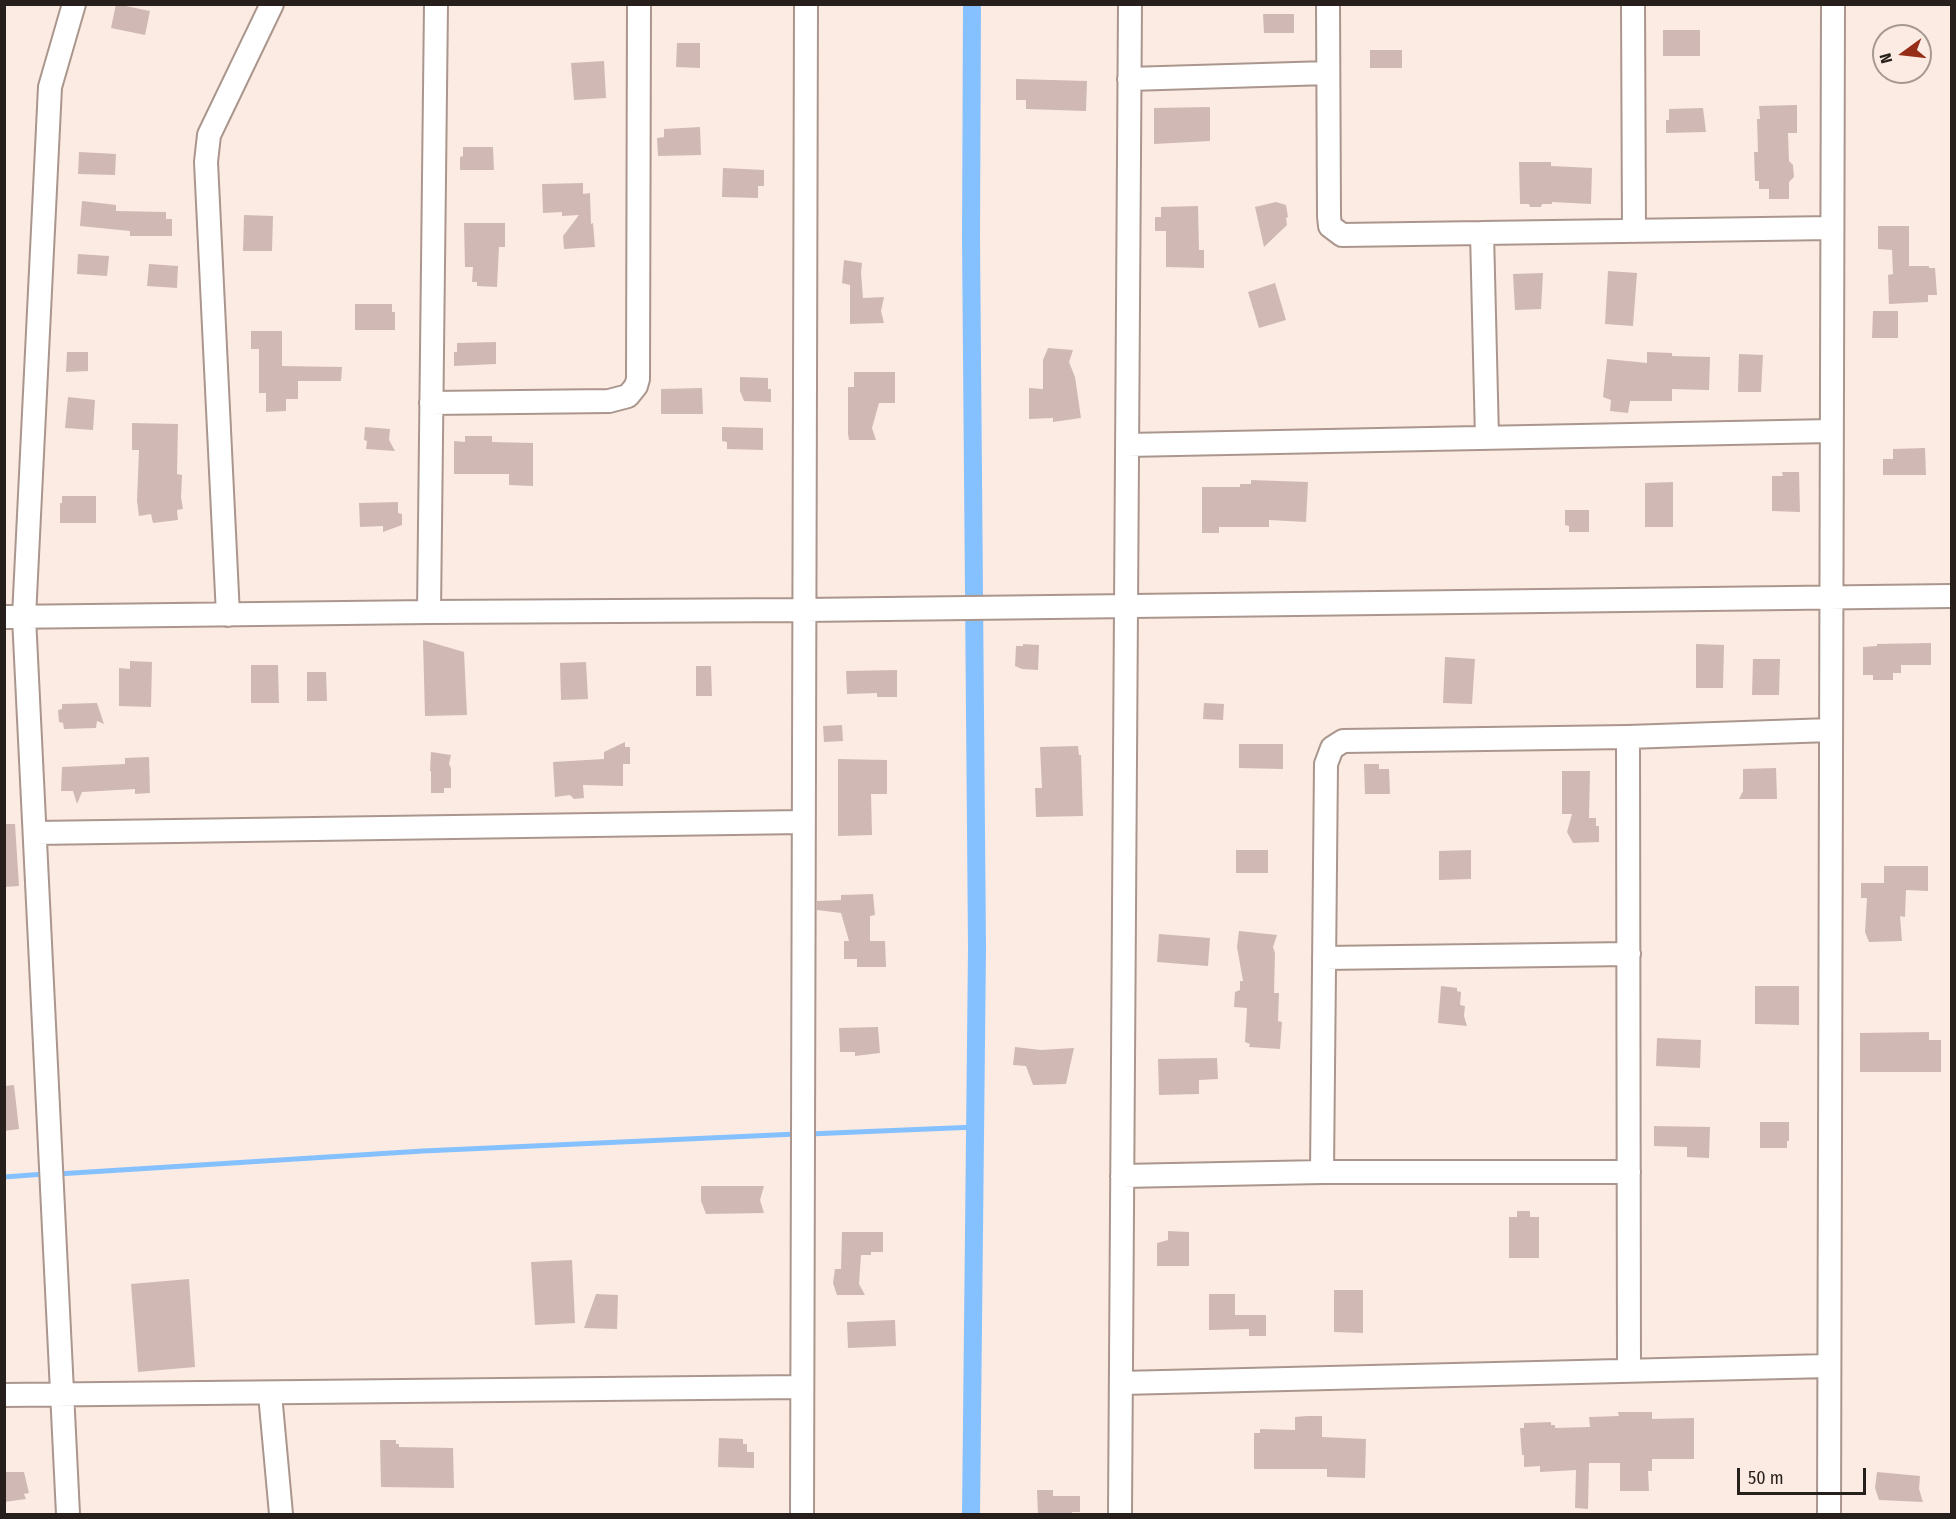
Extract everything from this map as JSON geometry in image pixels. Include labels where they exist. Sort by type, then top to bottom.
[{"type":"street","points":[[68,1515],[35,833],[14,617],[50,87],[74,4]]},
{"type":"street","points":[[228,615],[206,162],[209,135],[272,4]]},
{"type":"street","points":[[429,612],[436,4]]},
{"type":"street","points":[[431,403],[609,401],[628,396],[636,386],[639,379],[639,4]]},
{"type":"street","points":[[802,1515],[806,4]]},
{"type":"street","points":[[1120,1515],[1130,4]]},
{"type":"street","points":[[1328,4],[1330,226],[1341,235],[1832,228]]},
{"type":"street","points":[[1633,4],[1634,231]]},
{"type":"street","points":[[1829,1515],[1833,4]]},
{"type":"street","points":[[1130,79],[1328,73]]},
{"type":"street","points":[[1482,233],[1487,438]]},
{"type":"street","points":[[1127,445],[1831,431]]},
{"type":"street","points":[[14,617],[1952,596]]},
{"type":"street","points":[[1322,1172],[1326,764],[1332,748],[1343,741],[1628,737],[1830,730]]},
{"type":"street","points":[[1628,737],[1629,1370]]},
{"type":"street","points":[[35,833],[803,822]]},
{"type":"street","points":[[1324,958],[1629,954]]},
{"type":"street","points":[[1122,1176],[1322,1172],[1629,1172]]},
{"type":"street","points":[[1120,1383],[1828,1366]]},
{"type":"street","points":[[4,1395],[801,1388]]},
{"type":"street","points":[[270,1394],[280,1515]]},
{"type":"building","points":[[116,4],[150,11],[145,35],[111,28]]},
{"type":"building","points":[[1263,14],[1294,14],[1294,33],[1264,33]]},
{"type":"building","points":[[1663,30],[1700,30],[1700,56],[1663,56]]},
{"type":"building","points":[[677,43],[700,43],[700,68],[676,67]]},
{"type":"building","points":[[1370,50],[1402,50],[1402,68],[1370,68]]},
{"type":"building","points":[[604,61],[606,98],[574,100],[571,63]]},
{"type":"building","points":[[1016,79],[1087,81],[1086,111],[1026,109],[1026,100],[1016,100]]},
{"type":"building","points":[[1797,105],[1797,133],[1788,133],[1789,161],[1793,165],[1794,177],[1789,182],[1789,199],[1769,199],[1769,189],[1759,189],[1759,181],[1755,181],[1754,152],[1758,152],[1759,106]]},
{"type":"building","points":[[1210,107],[1210,141],[1154,144],[1154,108]]},
{"type":"building","points":[[1703,108],[1706,132],[1666,133],[1669,109]]},
{"type":"building","points":[[700,127],[701,155],[658,156],[657,138],[664,137],[664,129]]},
{"type":"building","points":[[463,147],[493,147],[494,170],[460,170]]},
{"type":"building","points":[[79,152],[116,154],[115,175],[78,174]]},
{"type":"building","points":[[1519,162],[1551,162],[1551,166],[1592,168],[1591,204],[1552,202],[1552,204],[1542,204],[1541,207],[1530,207],[1529,204],[1520,204]]},
{"type":"building","points":[[723,168],[764,170],[764,186],[758,186],[758,198],[722,197]]},
{"type":"building","points":[[583,183],[583,194],[590,193],[591,224],[593,223],[595,247],[564,249],[563,236],[579,215],[562,216],[562,212],[543,213],[542,184]]},
{"type":"building","points":[[82,201],[116,205],[116,211],[166,212],[166,219],[172,219],[172,236],[130,236],[130,231],[80,226]]},
{"type":"building","points":[[1276,202],[1286,205],[1287,225],[1264,247],[1255,207]]},
{"type":"building","points":[[1198,206],[1199,250],[1204,250],[1204,268],[1166,267],[1166,231],[1155,231],[1155,217],[1161,217],[1161,207]]},
{"type":"building","points":[[244,215],[273,216],[272,251],[243,251]]},
{"type":"building","points":[[464,223],[505,223],[505,247],[499,247],[497,287],[477,286],[477,282],[472,282],[473,267],[465,267]]},
{"type":"building","points":[[1878,226],[1909,226],[1909,266],[1935,268],[1937,295],[1928,295],[1928,302],[1889,304],[1888,275],[1893,274],[1892,250],[1878,249]]},
{"type":"building","points":[[78,254],[109,256],[107,276],[77,274]]},
{"type":"building","points":[[844,260],[862,263],[863,298],[884,297],[881,311],[884,323],[850,324],[850,285],[842,283]]},
{"type":"building","points":[[149,264],[178,266],[177,288],[147,286]]},
{"type":"building","points":[[1608,271],[1637,273],[1633,326],[1605,324]]},
{"type":"building","points":[[1543,273],[1541,309],[1515,310],[1513,274]]},
{"type":"building","points":[[1275,283],[1286,320],[1259,328],[1248,292]]},
{"type":"building","points":[[355,304],[392,304],[392,312],[395,312],[395,330],[355,330]]},
{"type":"building","points":[[1873,311],[1898,311],[1898,338],[1872,338]]},
{"type":"building","points":[[251,331],[282,331],[282,366],[342,367],[341,381],[298,381],[298,399],[286,399],[286,411],[266,412],[266,393],[259,393],[259,349],[251,349]]},
{"type":"building","points":[[496,342],[496,364],[454,366],[454,352],[457,352],[457,343]]},
{"type":"building","points":[[1048,348],[1073,350],[1069,362],[1075,377],[1081,418],[1053,422],[1053,418],[1029,419],[1029,388],[1043,389],[1043,360]]},
{"type":"building","points":[[67,352],[88,352],[88,371],[66,372]]},
{"type":"building","points":[[1647,352],[1672,353],[1672,356],[1710,357],[1709,390],[1672,389],[1672,401],[1630,401],[1628,413],[1610,411],[1611,400],[1603,397],[1607,359],[1647,363]]},
{"type":"building","points":[[1739,354],[1763,355],[1761,392],[1738,392]]},
{"type":"building","points":[[854,372],[895,372],[895,403],[879,403],[872,428],[876,440],[849,440],[848,387],[854,387]]},
{"type":"building","points":[[740,377],[768,378],[771,402],[744,401],[740,391]]},
{"type":"building","points":[[702,388],[703,414],[661,414],[661,389]]},
{"type":"building","points":[[68,397],[95,400],[93,430],[65,428]]},
{"type":"building","points":[[132,423],[178,424],[177,474],[182,475],[183,509],[177,510],[178,520],[153,523],[151,514],[139,516],[137,501],[139,450],[132,450]]},
{"type":"building","points":[[365,427],[390,429],[389,440],[395,451],[366,449]]},
{"type":"building","points":[[722,427],[763,428],[763,450],[727,449],[727,442],[722,441]]},
{"type":"building","points":[[465,436],[492,436],[492,442],[533,443],[533,486],[509,485],[509,474],[454,474],[454,441],[465,442]]},
{"type":"building","points":[[1925,448],[1926,475],[1883,475],[1883,459],[1893,459],[1893,449]]},
{"type":"building","points":[[1782,472],[1799,472],[1800,512],[1772,511],[1772,476],[1783,476]]},
{"type":"building","points":[[1251,480],[1308,482],[1306,522],[1269,520],[1269,527],[1219,527],[1219,533],[1202,533],[1202,487],[1240,487],[1240,484],[1251,484]]},
{"type":"building","points":[[1673,482],[1673,527],[1645,527],[1645,483]]},
{"type":"building","points":[[62,496],[96,496],[96,523],[60,523]]},
{"type":"building","points":[[398,502],[398,513],[402,514],[402,525],[383,532],[383,526],[360,527],[359,503]]},
{"type":"building","points":[[1565,510],[1589,510],[1589,532],[1569,532],[1569,526],[1565,525]]},
{"type":"building","points":[[423,640],[464,652],[467,715],[425,716]]},
{"type":"building","points":[[1931,643],[1931,665],[1901,665],[1901,673],[1893,673],[1893,680],[1873,680],[1873,675],[1863,675],[1863,647],[1877,646],[1877,644]]},
{"type":"building","points":[[1023,644],[1039,645],[1038,670],[1015,666],[1016,646],[1023,646]]},
{"type":"building","points":[[1696,644],[1724,645],[1723,688],[1696,688]]},
{"type":"building","points":[[1445,657],[1475,659],[1472,704],[1443,703]]},
{"type":"building","points":[[1753,659],[1780,659],[1779,695],[1752,695]]},
{"type":"building","points":[[130,661],[152,662],[151,707],[119,706],[119,668],[130,669]]},
{"type":"building","points":[[586,662],[588,699],[561,700],[560,663]]},
{"type":"building","points":[[251,665],[278,665],[279,703],[251,703]]},
{"type":"building","points":[[696,666],[711,666],[712,696],[696,696]]},
{"type":"building","points":[[897,670],[897,697],[877,697],[877,693],[847,694],[846,671]]},
{"type":"building","points":[[307,672],[326,672],[327,701],[307,701]]},
{"type":"building","points":[[97,703],[104,724],[97,721],[96,728],[64,729],[63,723],[59,722],[58,710],[62,709],[62,704]]},
{"type":"building","points":[[1204,703],[1224,704],[1223,720],[1203,719]]},
{"type":"building","points":[[842,725],[843,741],[824,742],[823,726]]},
{"type":"building","points":[[625,742],[625,747],[630,747],[630,764],[623,764],[623,786],[583,785],[584,798],[574,799],[570,795],[555,797],[553,762],[604,759],[604,752]]},
{"type":"building","points":[[1239,744],[1283,744],[1283,769],[1239,768]]},
{"type":"building","points":[[1078,746],[1079,755],[1081,755],[1083,816],[1036,817],[1035,788],[1042,788],[1040,747]]},
{"type":"building","points":[[431,752],[451,755],[449,764],[451,788],[444,788],[444,793],[431,793]]},
{"type":"building","points":[[149,757],[150,793],[135,794],[135,789],[82,792],[77,804],[73,791],[61,791],[62,767],[125,764],[125,758]]},
{"type":"building","points":[[838,759],[887,760],[887,794],[871,794],[872,835],[838,836]]},
{"type":"building","points":[[1364,764],[1379,764],[1379,769],[1389,769],[1390,794],[1365,794]]},
{"type":"building","points":[[1776,768],[1777,799],[1739,799],[1743,791],[1743,769]]},
{"type":"building","points":[[1562,771],[1590,771],[1589,818],[1596,818],[1596,826],[1599,826],[1599,842],[1573,843],[1567,832],[1572,814],[1562,814]]},
{"type":"building","points":[[4,824],[15,824],[19,886],[4,887]]},
{"type":"building","points":[[1236,850],[1268,850],[1268,873],[1236,873]]},
{"type":"building","points":[[1471,850],[1471,879],[1439,880],[1439,851]]},
{"type":"building","points":[[1884,866],[1928,866],[1928,891],[1906,890],[1905,917],[1900,916],[1902,941],[1869,942],[1865,932],[1867,898],[1861,898],[1861,883],[1884,883]]},
{"type":"building","points":[[873,894],[875,915],[870,916],[870,941],[885,941],[886,967],[857,967],[857,959],[844,959],[844,941],[849,941],[841,913],[817,910],[817,901],[841,900],[841,895]]},
{"type":"building","points":[[1239,931],[1277,935],[1273,947],[1275,953],[1274,993],[1279,993],[1278,1021],[1282,1022],[1280,1049],[1249,1047],[1250,1044],[1245,1042],[1247,1008],[1234,1007],[1235,992],[1240,990],[1240,981],[1243,981],[1237,947]]},
{"type":"building","points":[[1159,934],[1210,938],[1208,966],[1157,962]]},
{"type":"building","points":[[1441,986],[1457,988],[1457,991],[1461,992],[1460,1005],[1465,1006],[1464,1016],[1467,1026],[1438,1023]]},
{"type":"building","points":[[1755,986],[1799,986],[1799,1025],[1755,1024]]},
{"type":"building","points":[[878,1027],[880,1053],[855,1056],[855,1052],[840,1052],[839,1028]]},
{"type":"building","points":[[1929,1032],[1929,1040],[1941,1040],[1941,1072],[1860,1072],[1860,1033]]},
{"type":"building","points":[[1657,1038],[1701,1040],[1700,1068],[1656,1066]]},
{"type":"building","points":[[1015,1047],[1041,1050],[1074,1048],[1066,1084],[1033,1085],[1026,1066],[1013,1065]]},
{"type":"building","points":[[1217,1058],[1218,1079],[1199,1080],[1199,1094],[1159,1095],[1158,1059]]},
{"type":"building","points":[[14,1085],[19,1129],[4,1131],[4,1086]]},
{"type":"building","points":[[1760,1122],[1789,1122],[1787,1148],[1760,1148]]},
{"type":"building","points":[[1654,1126],[1710,1127],[1709,1158],[1687,1157],[1687,1147],[1654,1146]]},
{"type":"building","points":[[701,1186],[764,1186],[760,1200],[764,1213],[706,1214],[701,1201]]},
{"type":"building","points":[[1517,1211],[1530,1211],[1530,1217],[1539,1217],[1539,1258],[1509,1258],[1509,1217],[1517,1217]]},
{"type":"building","points":[[1168,1231],[1189,1232],[1189,1266],[1157,1266],[1157,1243],[1168,1240]]},
{"type":"building","points":[[842,1232],[883,1232],[883,1252],[861,1255],[859,1284],[865,1295],[837,1295],[833,1283],[835,1269],[841,1269]]},
{"type":"building","points":[[572,1260],[575,1323],[535,1325],[531,1262]]},
{"type":"building","points":[[189,1279],[195,1367],[138,1372],[131,1284]]},
{"type":"building","points":[[1334,1290],[1363,1290],[1363,1333],[1334,1332]]},
{"type":"building","points":[[596,1294],[618,1295],[617,1329],[584,1328]]},
{"type":"building","points":[[1209,1294],[1235,1294],[1235,1315],[1266,1315],[1266,1336],[1249,1336],[1249,1329],[1209,1330]]},
{"type":"building","points":[[895,1320],[896,1346],[848,1348],[847,1322]]},
{"type":"building","points":[[1618,1412],[1652,1412],[1652,1419],[1694,1418],[1694,1459],[1652,1459],[1652,1471],[1648,1471],[1649,1491],[1620,1491],[1620,1463],[1589,1463],[1588,1509],[1575,1508],[1576,1470],[1540,1472],[1540,1466],[1524,1467],[1520,1428],[1524,1428],[1524,1423],[1551,1422],[1555,1428],[1590,1427],[1589,1417],[1619,1416]]},
{"type":"building","points":[[1322,1416],[1322,1437],[1366,1439],[1365,1478],[1327,1477],[1327,1469],[1254,1469],[1254,1433],[1260,1433],[1260,1429],[1295,1430],[1295,1417]]},
{"type":"building","points":[[719,1438],[743,1439],[743,1444],[747,1444],[747,1452],[754,1452],[754,1468],[718,1467]]},
{"type":"building","points":[[380,1440],[396,1440],[399,1447],[453,1448],[454,1488],[381,1487]]},
{"type":"building","points":[[4,1472],[24,1472],[29,1493],[24,1494],[26,1499],[4,1502]]},
{"type":"building","points":[[1877,1472],[1920,1476],[1919,1489],[1923,1502],[1879,1500],[1875,1488]]},
{"type":"building","points":[[1037,1490],[1053,1490],[1053,1496],[1080,1496],[1080,1512],[1072,1512],[1072,1515],[1038,1515]]},
{"type":"waterway","points":[[971,1514],[977,948],[971,239],[972,4]]},
{"type":"waterway","points":[[809,1134],[976,1127]]},
{"type":"waterway","points":[[57,1174],[423,1151],[797,1134]]},
{"type":"waterway","points":[[4,1177],[45,1174]]}]
